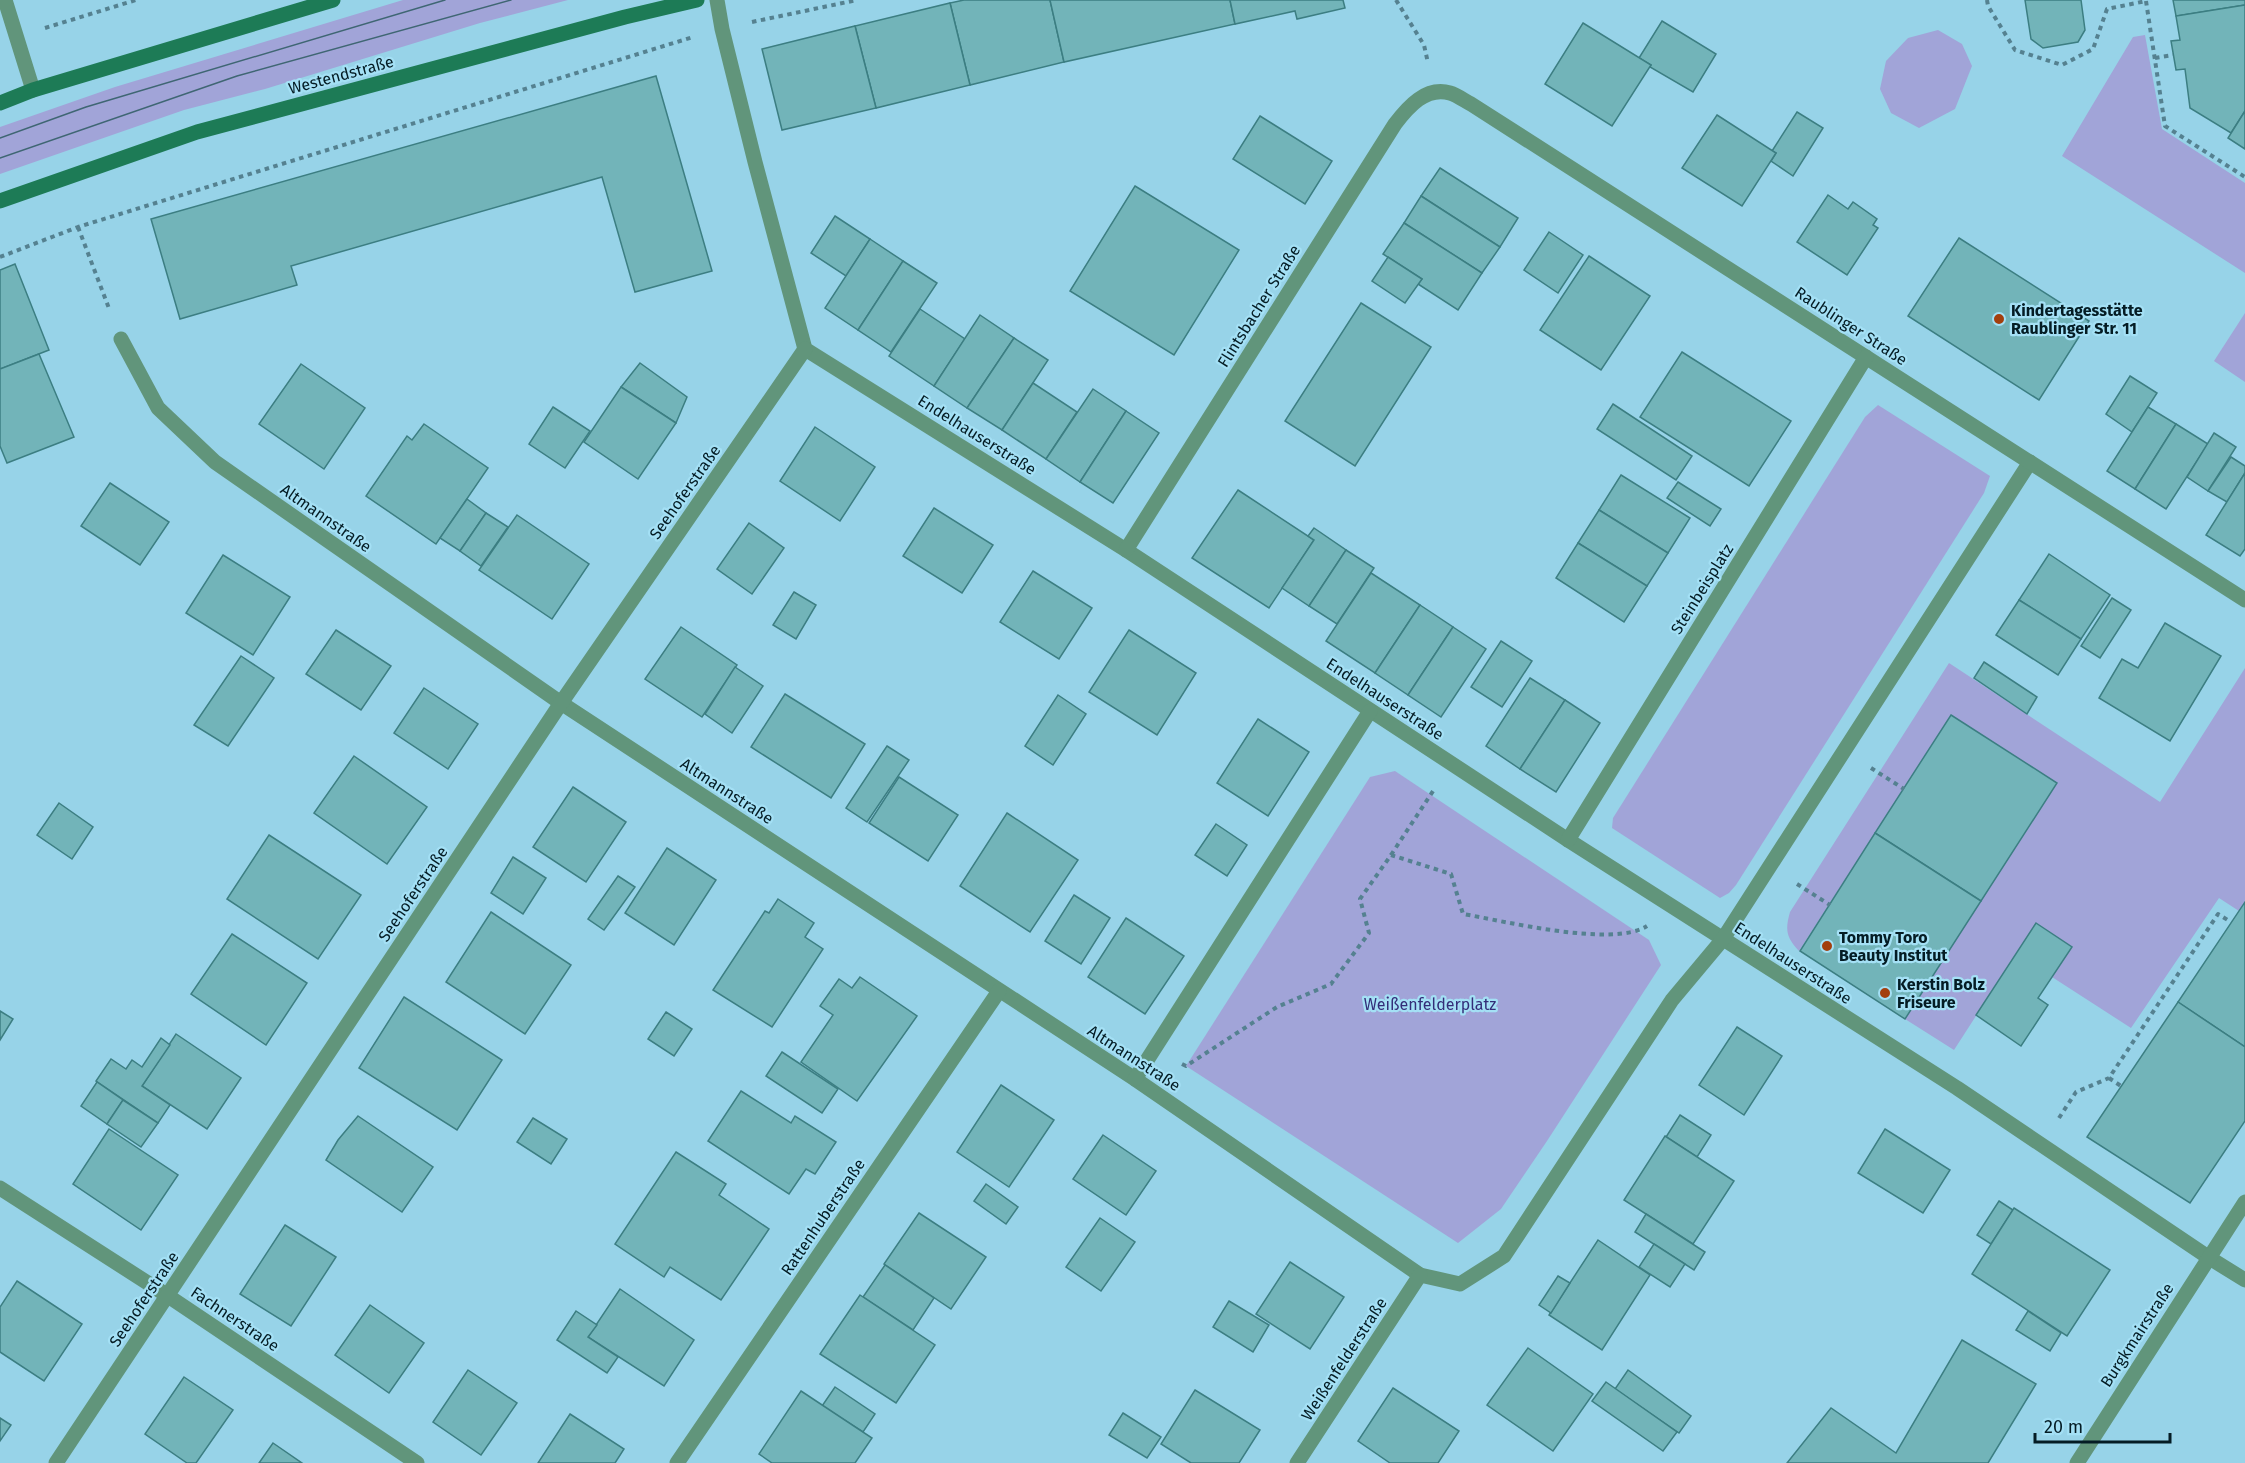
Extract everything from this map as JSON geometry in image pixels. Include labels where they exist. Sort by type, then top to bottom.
[{"type":"main road","points":[[0,103],[33,90],[333,0]]},
{"type":"main road","name":"Westendstraße","points":[[0,201],[197,132],[625,17],[697,0]]},
{"type":"street","points":[[5,0],[33,90]]},
{"type":"street","points":[[717,0],[755,162],[806,349]]},
{"type":"street","name":"Raublinger Straße","points":[[1434,92],[1450,93],[1472,104],[2245,600]]},
{"type":"street","name":"Flintsbacher Straße","points":[[1126,550],[1395,124],[1410,105],[1434,92]]},
{"type":"street","name":"Altmannstraße","points":[[121,339],[158,408],[215,462],[561,703],[1134,1078],[1420,1275],[1460,1284],[1504,1256],[1672,1000],[1724,939]]},
{"type":"street","name":"Endelhauserstraße","points":[[806,349],[1126,550],[1568,840],[1957,1088],[2245,1280]]},
{"type":"street","name":"Seehoferstraße","points":[[56,1463],[561,703],[806,349]]},
{"type":"street","name":"Steinbeisplatz","points":[[1568,840],[1866,357]]},
{"type":"street","points":[[1724,939],[2031,462]]},
{"type":"street","points":[[1134,1078],[1370,711]]},
{"type":"street","name":"Rattenhuberstraße","points":[[677,1463],[999,991]]},
{"type":"street","name":"Fachnerstraße","points":[[0,1188],[168,1296],[417,1463]]},
{"type":"street","name":"Burgkmairstraße","points":[[2077,1463],[2245,1202]]},
{"type":"street","name":"Weißenfelderstraße","points":[[1297,1463],[1420,1275]]},
{"type":"path","points":[[39,29],[136,0]]},
{"type":"path","points":[[0,257],[78,227],[722,29],[857,0]]},
{"type":"path","points":[[1395,0],[1424,45],[1434,92]]},
{"type":"path","points":[[1987,0],[1988,6],[2015,50],[2062,65],[2093,49],[2107,9],[2146,1],[2165,126],[2245,177]]},
{"type":"path","points":[[2155,58],[2173,55]]},
{"type":"path","points":[[78,227],[121,339]]},
{"type":"path","points":[[1871,768],[1904,789]]},
{"type":"path","points":[[1154,1046],[1186,1066],[1277,1008],[1330,984],[1369,933],[1360,899],[1435,786]]},
{"type":"path","points":[[1391,855],[1451,874],[1463,914],[1587,935],[1638,932],[1647,925]]},
{"type":"path","points":[[1797,884],[1830,905]]},
{"type":"path","points":[[2058,1120],[2076,1092],[2109,1078],[2218,914],[2231,922]]},
{"type":"path","points":[[2109,1078],[2121,1086]]},
{"type":"green space","points":[[403,0],[568,0],[480,23],[265,89],[184,110],[0,174],[0,127],[115,87]]},
{"type":"green space","points":[[1938,30],[1962,44],[1972,66],[1955,109],[1919,128],[1891,113],[1880,89],[1886,61],[1908,38]]},
{"type":"green space","points":[[2145,35],[2162,129],[2245,183],[2245,273],[2062,156],[2133,37]]},
{"type":"green space","points":[[2245,313],[2245,382],[2214,361]]},
{"type":"green space","points":[[1878,405],[1990,476],[1984,493],[1736,885],[1720,898],[1612,828],[1613,818],[1865,417]]},
{"type":"green space","points":[[1949,663],[2160,802],[2245,668],[2245,902],[2239,911],[2219,898],[2131,1028],[2052,977],[2072,947],[2036,923],[1954,1050],[1905,1019],[2057,783],[1951,716],[1799,951],[1791,942],[1787,929],[1790,912]]},
{"type":"green space","name":"Weißenfelderplatz","points":[[1395,771],[1649,940],[1661,965],[1501,1209],[1458,1243],[1186,1066],[1370,777]]},
{"type":"building","points":[[964,0],[1050,0],[1064,62],[970,85],[950,3]]},
{"type":"building","points":[[1050,0],[1230,0],[1235,24],[1064,62]]},
{"type":"building","points":[[1230,0],[1343,0],[1345,8],[1297,19],[1295,11],[1235,24]]},
{"type":"building","points":[[2025,0],[2081,0],[2085,30],[2078,42],[2043,48],[2031,39]]},
{"type":"building","points":[[2173,0],[2245,0],[2245,5],[2176,16]]},
{"type":"building","points":[[950,3],[970,85],[876,108],[855,26]]},
{"type":"building","points":[[2245,5],[2245,111],[2231,133],[2190,108],[2185,69],[2176,70],[2171,41],[2180,40],[2176,16]]},
{"type":"building","points":[[1662,21],[1716,54],[1693,92],[1639,58]]},
{"type":"building","points":[[1583,23],[1651,65],[1612,126],[1545,84]]},
{"type":"building","points":[[855,26],[876,108],[782,130],[762,49]]},
{"type":"building","points":[[656,76],[712,271],[635,292],[602,177],[291,266],[297,285],[180,319],[151,219]]},
{"type":"building","points":[[2245,111],[2245,149],[2228,138]]},
{"type":"building","points":[[1797,112],[1823,128],[1793,176],[1771,161],[1776,153],[1772,151]]},
{"type":"building","points":[[1717,115],[1776,153],[1742,206],[1682,168]]},
{"type":"building","points":[[1260,116],[1332,161],[1305,204],[1233,159]]},
{"type":"building","points":[[1440,168],[1518,218],[1500,247],[1421,196]]},
{"type":"building","points":[[1135,186],[1239,250],[1174,355],[1070,291]]},
{"type":"building","points":[[1828,195],[1848,209],[1853,202],[1877,219],[1873,225],[1878,228],[1847,275],[1797,242]]},
{"type":"building","points":[[1421,196],[1500,247],[1482,273],[1404,223]]},
{"type":"building","points":[[835,216],[870,239],[846,276],[811,253]]},
{"type":"building","points":[[1404,223],[1482,273],[1458,310],[1418,284],[1422,279],[1383,254]]},
{"type":"building","points":[[1549,232],[1583,255],[1558,293],[1524,270]]},
{"type":"building","name":"Kindertagesstätte Raublinger Str. 11","points":[[1959,238],[2089,321],[2039,400],[1908,316]]},
{"type":"building","points":[[870,239],[903,261],[858,330],[825,308]]},
{"type":"building","points":[[1589,256],[1650,296],[1601,370],[1540,330]]},
{"type":"building","points":[[1388,257],[1422,279],[1405,303],[1372,281]]},
{"type":"building","points":[[903,261],[937,283],[891,352],[858,330]]},
{"type":"building","points":[[15,264],[49,350],[0,369],[0,270]]},
{"type":"building","points":[[1361,303],[1431,347],[1355,466],[1285,421]]},
{"type":"building","points":[[920,309],[965,339],[934,386],[889,356]]},
{"type":"building","points":[[980,315],[1014,338],[967,408],[934,386]]},
{"type":"building","points":[[1014,338],[1048,360],[1002,430],[967,408]]},
{"type":"building","points":[[1682,352],[1791,421],[1749,486],[1640,417]]},
{"type":"building","points":[[39,354],[74,437],[7,463],[0,446],[0,369]]},
{"type":"building","points":[[640,363],[687,397],[676,423],[621,387]]},
{"type":"building","points":[[301,364],[365,408],[324,469],[259,424]]},
{"type":"building","points":[[2130,376],[2157,393],[2132,432],[2106,414]]},
{"type":"building","points":[[1033,383],[1077,412],[1046,459],[1002,430]]},
{"type":"building","points":[[621,387],[676,423],[638,479],[584,442]]},
{"type":"building","points":[[1093,389],[1126,411],[1080,482],[1046,459]]},
{"type":"building","points":[[1613,404],[1692,456],[1676,480],[1597,429]]},
{"type":"building","points":[[553,407],[590,431],[565,468],[529,444]]},
{"type":"building","points":[[2148,407],[2176,424],[2135,489],[2107,471]]},
{"type":"building","points":[[1126,411],[1159,433],[1113,503],[1080,482]]},
{"type":"building","points":[[424,424],[488,468],[436,544],[366,496],[407,436],[412,440]]},
{"type":"building","points":[[2176,424],[2208,444],[2166,509],[2135,489]]},
{"type":"building","points":[[815,427],[875,467],[840,521],[780,481]]},
{"type":"building","points":[[2214,433],[2236,447],[2208,491],[2187,477]]},
{"type":"building","points":[[2231,457],[2245,466],[2245,473],[2227,502],[2208,491]]},
{"type":"building","points":[[2245,473],[2245,549],[2240,556],[2206,535]]},
{"type":"building","points":[[1621,475],[1690,518],[1668,553],[1599,510]]},
{"type":"building","points":[[1678,482],[1721,509],[1710,526],[1667,498]]},
{"type":"building","points":[[110,483],[169,522],[140,565],[81,526]]},
{"type":"building","points":[[1238,490],[1314,540],[1269,608],[1192,558]]},
{"type":"building","points":[[467,499],[486,513],[460,551],[440,538]]},
{"type":"building","points":[[934,508],[993,545],[962,593],[903,556]]},
{"type":"building","points":[[1599,510],[1668,553],[1647,586],[1578,543]]},
{"type":"building","points":[[486,513],[508,527],[481,566],[460,551]]},
{"type":"building","points":[[517,515],[589,564],[552,619],[479,570]]},
{"type":"building","points":[[749,523],[784,548],[752,594],[717,569]]},
{"type":"building","points":[[1314,528],[1346,550],[1309,606],[1282,588],[1314,540],[1308,536]]},
{"type":"building","points":[[1578,543],[1647,586],[1624,622],[1556,578]]},
{"type":"building","points":[[1346,550],[1374,568],[1337,624],[1309,606]]},
{"type":"building","points":[[2049,554],[2110,595],[2081,639],[2019,600]]},
{"type":"building","points":[[223,555],[290,597],[253,655],[186,613]]},
{"type":"building","points":[[1033,571],[1092,608],[1059,659],[1000,622]]},
{"type":"building","points":[[1371,573],[1420,605],[1375,673],[1326,641]]},
{"type":"building","points":[[794,592],[816,605],[796,639],[773,625]]},
{"type":"building","points":[[2112,598],[2131,610],[2100,658],[2081,646]]},
{"type":"building","points":[[2019,600],[2081,639],[2058,675],[1996,635]]},
{"type":"building","points":[[1420,605],[1453,627],[1408,695],[1375,673]]},
{"type":"building","points":[[2165,623],[2221,656],[2170,741],[2099,698],[2122,659],[2138,668]]},
{"type":"building","points":[[681,627],[737,665],[702,717],[645,679]]},
{"type":"building","points":[[1453,627],[1486,649],[1441,717],[1408,695]]},
{"type":"building","points":[[336,630],[391,666],[361,710],[306,674]]},
{"type":"building","points":[[1129,630],[1196,673],[1157,735],[1089,692]]},
{"type":"building","points":[[1501,641],[1532,661],[1502,707],[1471,687]]},
{"type":"building","points":[[241,656],[274,678],[228,746],[194,725]]},
{"type":"building","points":[[1984,662],[2037,697],[2027,714],[1974,678]]},
{"type":"building","points":[[735,667],[763,686],[732,733],[705,714]]},
{"type":"building","points":[[1530,678],[1565,700],[1520,769],[1486,746]]},
{"type":"building","points":[[424,688],[478,724],[448,769],[394,733]]},
{"type":"building","points":[[785,694],[865,744],[831,798],[751,747]]},
{"type":"building","points":[[1058,695],[1086,714],[1053,765],[1025,746]]},
{"type":"building","points":[[1565,700],[1600,723],[1556,792],[1520,769]]},
{"type":"building","points":[[1951,715],[2057,783],[1981,901],[1875,833]]},
{"type":"building","points":[[1258,719],[1309,752],[1268,816],[1217,783]]},
{"type":"building","points":[[887,746],[909,760],[867,822],[846,808]]},
{"type":"building","points":[[354,756],[427,807],[387,864],[314,813]]},
{"type":"building","points":[[899,777],[958,815],[928,861],[869,823]]},
{"type":"building","points":[[573,787],[626,822],[586,882],[533,847]]},
{"type":"building","points":[[59,803],[93,827],[72,859],[37,835]]},
{"type":"building","points":[[1007,813],[1078,860],[1030,932],[960,886]]},
{"type":"building","points":[[1216,824],[1247,845],[1227,876],[1195,855]]},
{"type":"building","points":[[1875,833],[1981,901],[1905,1019],[1800,951]]},
{"type":"building","points":[[269,835],[361,895],[318,959],[227,899]]},
{"type":"building","points":[[667,848],[716,880],[674,945],[625,913]]},
{"type":"building","points":[[513,857],[546,878],[523,914],[491,893]]},
{"type":"building","points":[[618,876],[635,887],[604,930],[588,919]]},
{"type":"building","points":[[1074,895],[1110,918],[1081,964],[1045,941]]},
{"type":"building","points":[[778,899],[814,923],[805,937],[823,949],[772,1027],[713,990],[765,911],[769,913]]},
{"type":"building","points":[[2245,902],[2245,1047],[2178,1002]]},
{"type":"building","points":[[491,912],[571,965],[525,1034],[446,982]]},
{"type":"building","points":[[1126,918],[1184,956],[1145,1014],[1088,977]]},
{"type":"building","points":[[2036,923],[2072,947],[2038,998],[2048,1005],[2021,1046],[1976,1015]]},
{"type":"building","points":[[232,934],[307,983],[266,1045],[191,994]]},
{"type":"building","points":[[860,977],[917,1016],[857,1101],[801,1062],[833,1015],[820,1006],[839,979],[852,988]]},
{"type":"building","points":[[404,997],[502,1060],[457,1130],[359,1068]]},
{"type":"building","points":[[2178,1002],[2245,1047],[2245,1121],[2190,1203],[2087,1137]]},
{"type":"building","points":[[0,1011],[13,1019],[0,1040]]},
{"type":"building","points":[[666,1012],[692,1029],[674,1056],[648,1039]]},
{"type":"building","points":[[1737,1027],[1782,1056],[1744,1115],[1699,1085]]},
{"type":"building","points":[[176,1034],[241,1078],[207,1129],[142,1086]]},
{"type":"building","points":[[161,1038],[170,1045],[142,1086],[170,1105],[158,1123],[96,1081],[111,1059],[126,1069],[132,1060],[142,1067]]},
{"type":"building","points":[[782,1052],[838,1089],[822,1113],[766,1076]]},
{"type":"building","points":[[97,1082],[123,1100],[107,1124],[81,1106]]},
{"type":"building","points":[[1001,1085],[1054,1120],[1009,1187],[957,1152]]},
{"type":"building","points":[[741,1091],[791,1123],[795,1116],[836,1142],[815,1174],[806,1169],[789,1194],[708,1141]]},
{"type":"building","points":[[123,1100],[158,1123],[141,1147],[107,1124]]},
{"type":"building","points":[[1680,1115],[1711,1135],[1697,1157],[1666,1137]]},
{"type":"building","points":[[358,1116],[433,1167],[402,1212],[326,1160],[338,1140]]},
{"type":"building","points":[[533,1118],[567,1139],[551,1164],[517,1142]]},
{"type":"building","points":[[109,1129],[178,1175],[141,1230],[73,1184]]},
{"type":"building","points":[[1885,1129],[1950,1170],[1923,1213],[1858,1173]]},
{"type":"building","points":[[1103,1135],[1156,1171],[1126,1215],[1073,1179]]},
{"type":"building","points":[[1665,1136],[1734,1181],[1693,1244],[1624,1200]]},
{"type":"building","points":[[676,1152],[726,1184],[719,1195],[769,1229],[721,1300],[670,1267],[664,1277],[615,1244]]},
{"type":"building","points":[[986,1184],[1018,1207],[1006,1224],[974,1201]]},
{"type":"building","points":[[1999,1201],[2013,1210],[1991,1244],[1977,1235]]},
{"type":"building","points":[[2014,1208],[2110,1270],[2067,1336],[1972,1274]]},
{"type":"building","points":[[919,1213],[986,1257],[951,1309],[884,1264]]},
{"type":"building","points":[[1646,1214],[1705,1252],[1694,1270],[1635,1232]]},
{"type":"building","points":[[1100,1218],[1135,1242],[1101,1291],[1066,1267]]},
{"type":"building","points":[[285,1225],[336,1257],[291,1326],[240,1294]]},
{"type":"building","points":[[1598,1240],[1650,1275],[1602,1350],[1549,1315]]},
{"type":"building","points":[[1654,1244],[1685,1264],[1670,1287],[1639,1267]]},
{"type":"building","points":[[1290,1262],[1344,1297],[1310,1349],[1256,1314]]},
{"type":"building","points":[[885,1265],[934,1298],[913,1330],[863,1297]]},
{"type":"building","points":[[1558,1276],[1570,1283],[1551,1313],[1539,1305]]},
{"type":"building","points":[[17,1281],[82,1324],[44,1381],[0,1352],[0,1307]]},
{"type":"building","points":[[620,1289],[694,1340],[664,1386],[588,1337]]},
{"type":"building","points":[[860,1295],[935,1345],[896,1403],[820,1354]]},
{"type":"building","points":[[1229,1301],[1269,1325],[1253,1352],[1213,1327]]},
{"type":"building","points":[[370,1305],[424,1343],[389,1393],[335,1355]]},
{"type":"building","points":[[576,1311],[597,1325],[588,1337],[618,1357],[607,1373],[557,1340]]},
{"type":"building","points":[[2028,1311],[2061,1333],[2050,1351],[2016,1330]]},
{"type":"building","points":[[1962,1340],[2036,1384],[1988,1463],[1787,1463],[1831,1408],[1896,1453]]},
{"type":"building","points":[[1528,1348],[1593,1394],[1553,1451],[1487,1405]]},
{"type":"building","points":[[468,1370],[517,1403],[481,1455],[433,1422]]},
{"type":"building","points":[[1628,1370],[1691,1416],[1679,1433],[1615,1389]]},
{"type":"building","points":[[184,1377],[233,1410],[196,1463],[187,1463],[145,1434]]},
{"type":"building","points":[[1606,1382],[1677,1432],[1663,1451],[1592,1401]]},
{"type":"building","points":[[835,1387],[875,1414],[863,1432],[822,1406]]},
{"type":"building","points":[[1393,1388],[1459,1431],[1438,1463],[1390,1463],[1358,1441]]},
{"type":"building","points":[[1195,1390],[1260,1430],[1239,1463],[1191,1463],[1161,1444]]},
{"type":"building","points":[[801,1391],[872,1438],[855,1463],[772,1463],[759,1454]]},
{"type":"building","points":[[1123,1413],[1161,1437],[1147,1458],[1109,1435]]},
{"type":"building","points":[[570,1414],[624,1449],[615,1463],[538,1463]]},
{"type":"building","points":[[0,1418],[11,1425],[0,1441]]},
{"type":"building","points":[[273,1443],[302,1463],[259,1463]]},
{"type":"tram line","points":[[0,138],[86,107],[445,0]]},
{"type":"tram line","points":[[0,158],[237,76],[511,0]]},
{"type":"place","name":"Kindertagesstätte Raublinger Str. 11","points":[[1999,319]]},
{"type":"place","name":"Tommy Toro Beauty Institut","points":[[1827,946]]},
{"type":"place","name":"Kerstin Bolz Friseure","points":[[1885,993]]}]
